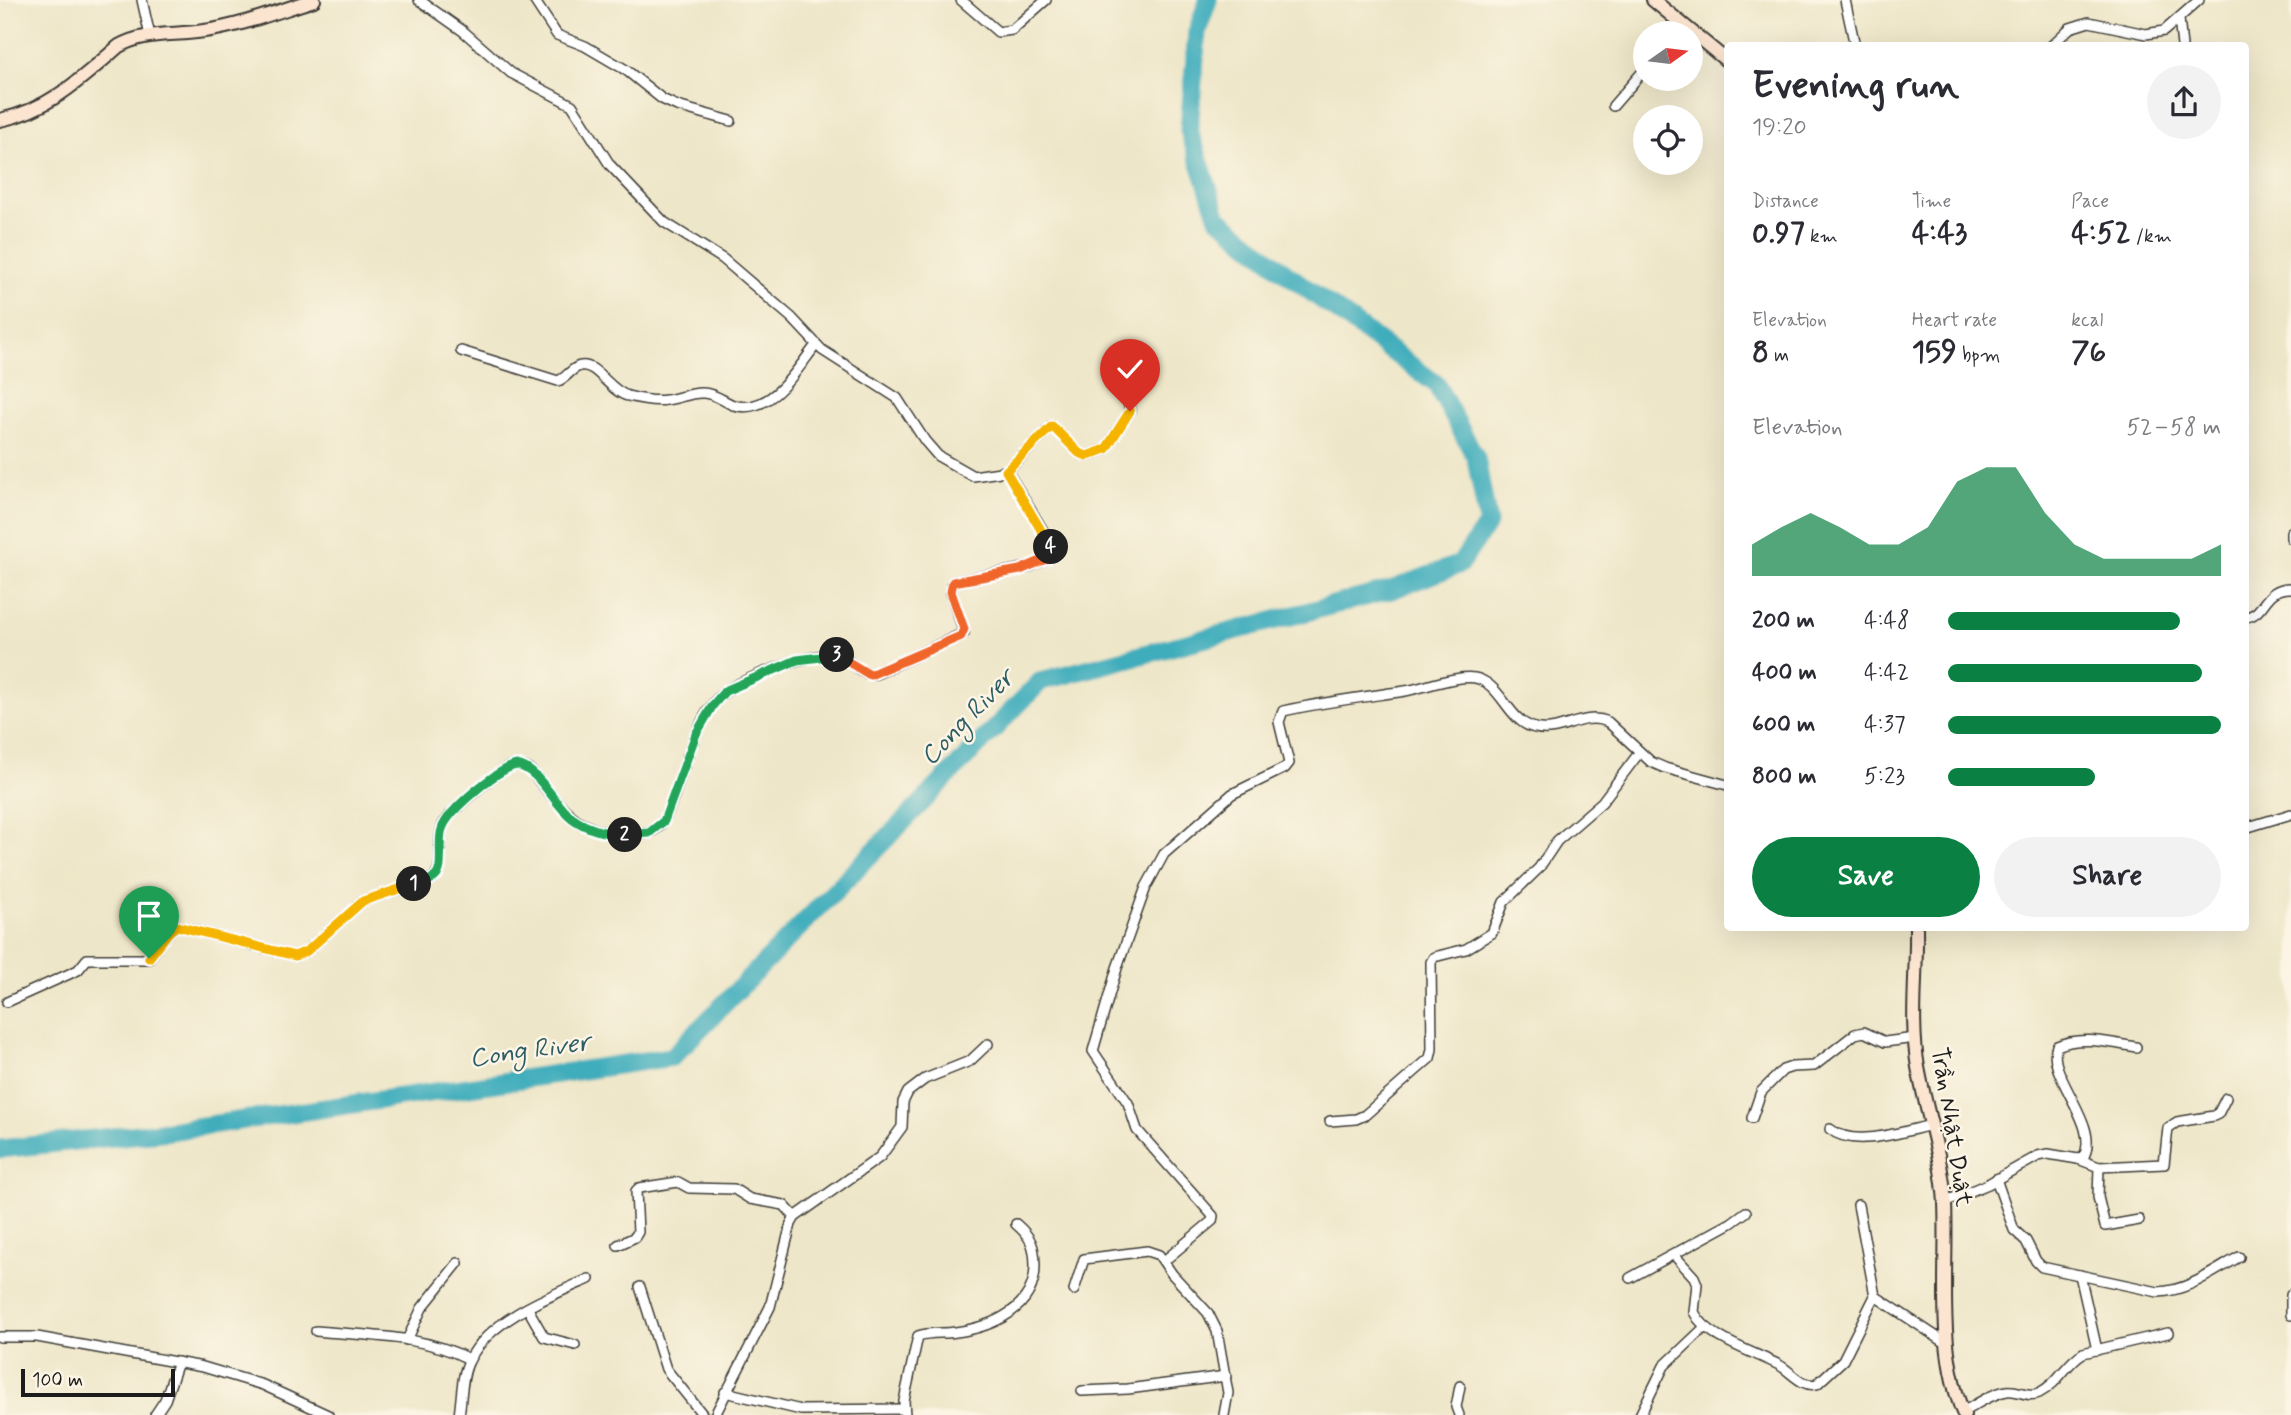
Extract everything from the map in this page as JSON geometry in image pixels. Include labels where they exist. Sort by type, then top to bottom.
[{"type":"main road","points":[[0,120],[30,111],[59,97],[119,46],[130,40],[217,29],[314,0]]},
{"type":"main road","points":[[1653,0],[1677,21]]},
{"type":"main road","points":[[1703,42],[1724,59]]},
{"type":"main road","name":"Trần Nhật Duật","points":[[1916,931],[1915,1038],[1944,1202],[1946,1343],[1963,1414]]},
{"type":"street","points":[[142,0],[150,36]]},
{"type":"street","points":[[419,0],[463,31],[502,66],[572,105],[610,165],[664,222],[723,258],[792,318],[816,345],[897,398],[925,441],[939,456],[974,477],[1006,471],[1052,426],[1079,453],[1087,456],[1106,449],[1130,411],[1121,359]]},
{"type":"street","points":[[534,0],[557,35],[626,70],[662,99],[677,106],[731,121]]},
{"type":"street","points":[[961,0],[998,32],[1005,33],[1046,0]]},
{"type":"street","points":[[1844,0],[1854,42]]},
{"type":"street","points":[[2055,42],[2070,27],[2079,23],[2106,24],[2146,34],[2164,31],[2199,0]]},
{"type":"street","points":[[2179,19],[2182,42]]},
{"type":"street","points":[[1613,106],[1633,83]]},
{"type":"street","points":[[461,351],[558,381],[565,379],[578,366],[587,365],[610,387],[629,397],[666,400],[704,393],[734,405],[747,406],[761,403],[774,395],[787,383],[816,345]]},
{"type":"street","points":[[7,1002],[78,970],[87,959],[149,958],[177,926],[295,956],[307,951],[363,901],[434,878],[440,868],[439,839],[447,818],[509,767],[523,766],[530,770],[577,821],[610,834],[649,833],[664,821],[696,734],[713,705],[725,691],[797,660],[831,654],[843,658],[865,674],[876,674],[964,633],[951,592],[953,582],[1020,570],[1048,558],[1052,548],[1047,537],[1006,471]]},
{"type":"street","points":[[2291,532],[2291,538]]},
{"type":"street","points":[[2249,616],[2255,614],[2273,592],[2288,587],[2291,577]]},
{"type":"street","points":[[1164,1261],[1212,1221],[1213,1216],[1137,1130],[1128,1103],[1093,1051],[1117,968],[1148,882],[1164,853],[1232,794],[1285,768],[1289,763],[1279,722],[1279,715],[1283,711],[1333,700],[1473,678],[1489,685],[1526,725],[1535,729],[1546,729],[1589,717],[1599,718],[1608,722],[1639,753],[1665,768],[1724,784]]},
{"type":"street","points":[[1330,1121],[1356,1119],[1365,1115],[1425,1064],[1432,1049],[1431,962],[1434,957],[1466,949],[1492,933],[1504,902],[1539,868],[1557,841],[1602,803],[1639,753]]},
{"type":"street","points":[[2249,827],[2291,814]]},
{"type":"street","points":[[1752,1118],[1761,1092],[1783,1070],[1814,1066],[1855,1034],[1864,1032],[1885,1042],[1915,1038]]},
{"type":"street","points":[[2078,1159],[2086,1152],[2086,1131],[2057,1065],[2057,1046],[2098,1042],[2136,1047]]},
{"type":"street","points":[[715,1415],[770,1307],[795,1217],[880,1157],[902,1127],[903,1102],[908,1092],[925,1079],[970,1061],[988,1044]]},
{"type":"street","points":[[1944,1202],[1996,1179],[2038,1156],[2048,1154],[2078,1159],[2099,1167],[2164,1164],[2168,1128],[2177,1122],[2218,1114],[2226,1098]]},
{"type":"street","points":[[1830,1129],[1838,1136],[1867,1138],[1932,1125]]},
{"type":"street","points":[[2099,1167],[2098,1197],[2105,1226],[2139,1220]]},
{"type":"street","points":[[1996,1179],[2011,1224],[2029,1245],[2038,1265],[2158,1292],[2170,1292],[2181,1289],[2239,1257]]},
{"type":"street","points":[[618,1245],[635,1237],[638,1232],[636,1191],[639,1188],[678,1182],[690,1188],[734,1189],[750,1199],[784,1205],[795,1217]]},
{"type":"street","points":[[1674,1255],[1694,1277],[1697,1284],[1694,1312],[1705,1327],[1748,1352],[1783,1367],[1812,1386],[1843,1360],[1875,1296],[1858,1205]]},
{"type":"street","points":[[1630,1278],[1731,1223],[1746,1212]]},
{"type":"street","points":[[725,1392],[810,1410],[905,1412],[910,1366],[918,1336],[957,1332],[983,1325],[1004,1317],[1025,1300],[1032,1288],[1035,1260],[1029,1235],[1016,1224]]},
{"type":"street","points":[[1074,1290],[1081,1263],[1089,1257],[1147,1251],[1159,1255],[1214,1322],[1228,1393],[1224,1415]]},
{"type":"street","points":[[407,1340],[420,1310],[458,1263]]},
{"type":"street","points":[[2080,1275],[2097,1350]]},
{"type":"street","points":[[459,1415],[469,1359],[498,1326],[589,1279]]},
{"type":"street","points":[[640,1287],[666,1368],[703,1415]]},
{"type":"street","points":[[2291,1294],[2291,1315]]},
{"type":"street","points":[[1875,1296],[1946,1343]]},
{"type":"street","points":[[528,1309],[544,1337],[575,1345]]},
{"type":"street","points":[[1640,1415],[1664,1366],[1705,1327]]},
{"type":"street","points":[[316,1331],[407,1340],[469,1359]]},
{"type":"street","points":[[1963,1414],[2001,1392],[2013,1391],[2027,1395],[2038,1393],[2062,1376],[2075,1358],[2083,1353],[2168,1333]]},
{"type":"street","points":[[0,1337],[37,1337],[178,1362],[263,1385],[328,1415]]},
{"type":"street","points":[[155,1415],[165,1400],[178,1362]]},
{"type":"street","points":[[1082,1391],[1128,1389],[1226,1376]]},
{"type":"street","points":[[1459,1415],[1456,1407],[1460,1386]]},
{"type":"waterway","name":"Cong River","points":[[0,1149],[169,1131],[672,1057],[1041,681],[1391,590],[1460,564],[1488,523],[1476,458],[1436,384],[1287,274],[1218,218],[1189,130],[1197,32],[1208,0]]},
{"type":"route","points":[[149,958],[177,926],[295,956],[307,951],[369,897],[434,878],[440,868],[439,839],[447,818],[509,767],[516,765],[530,770],[570,817],[604,833],[638,835],[658,828],[664,821],[696,734],[713,705],[725,691],[797,660],[831,654],[843,658],[865,674],[876,674],[961,636],[964,629],[951,592],[953,582],[1029,567],[1048,558],[1052,548],[1006,471],[1052,426],[1056,427],[1079,453],[1087,456],[1106,449],[1130,411]]}]
